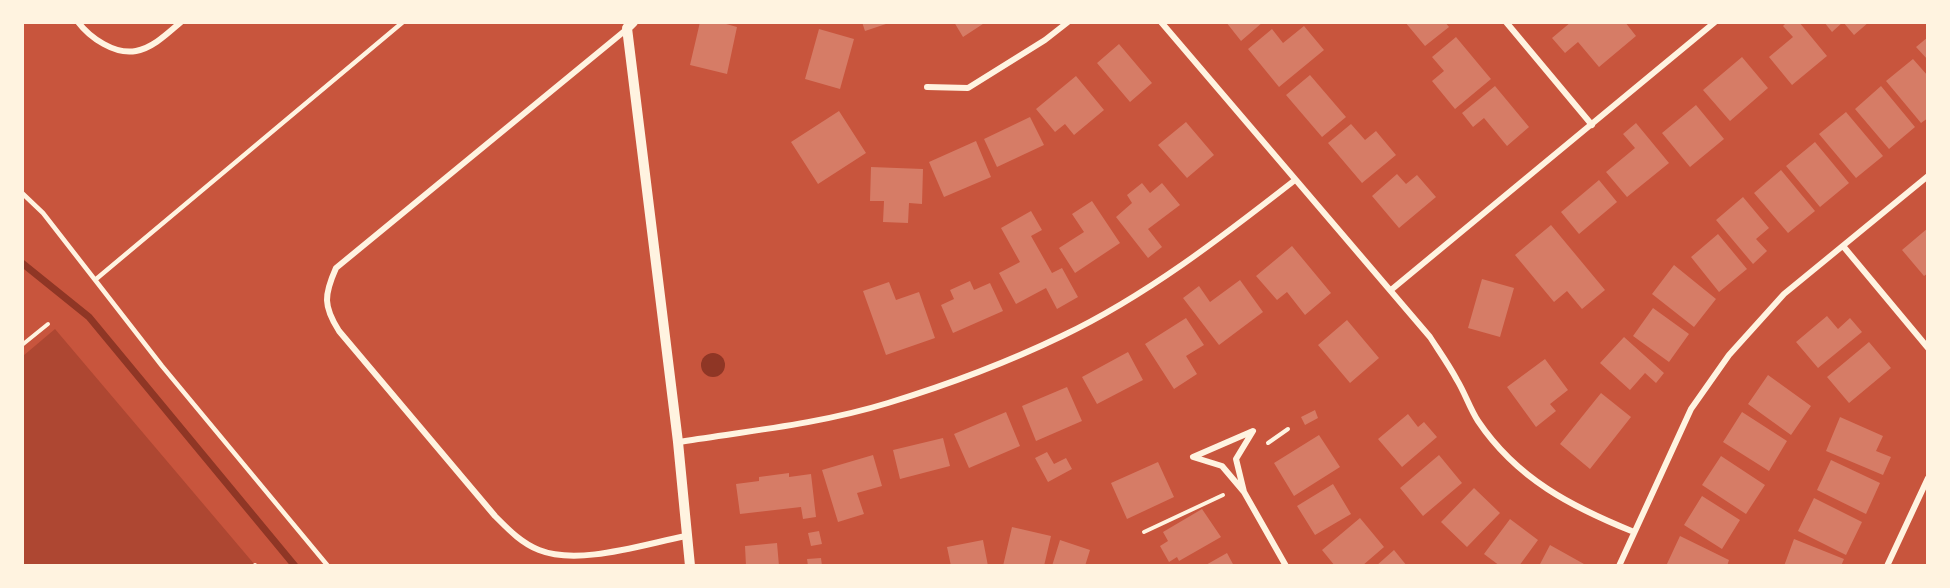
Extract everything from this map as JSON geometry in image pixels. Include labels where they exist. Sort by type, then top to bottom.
[{"type":"street","points":[[78,22],[106,46],[136,51],[160,40],[181,22]]},
{"type":"street","points":[[927,87],[968,88],[1046,40],[1068,22]]},
{"type":"street","points":[[1161,22],[1430,337],[1457,379],[1478,420],[1497,445],[1542,488],[1588,513],[1634,532]]},
{"type":"street","points":[[1506,22],[1592,125]]},
{"type":"street","points":[[1391,290],[1715,22]]},
{"type":"street","points":[[630,26],[690,566]]},
{"type":"street","points":[[630,26],[336,268],[329,283],[326,300],[329,314],[339,331],[495,516],[514,535],[538,550],[562,556],[594,554],[686,536]]},
{"type":"street","points":[[1619,566],[1691,409],[1729,355],[1784,294],[1928,176]]},
{"type":"street","points":[[678,442],[805,423],[887,403],[983,370],[1063,336],[1143,290],[1226,234],[1295,180]]},
{"type":"street","points":[[1843,246],[1928,348]]},
{"type":"street","points":[[1244,492],[1236,459],[1253,430],[1193,458],[1222,466],[1244,492],[1272,545],[1286,566]]},
{"type":"street","points":[[1887,566],[1928,478]]},
{"type":"lane","points":[[95,279],[403,22]]},
{"type":"lane","points":[[22,193],[43,213],[162,366],[328,566]]},
{"type":"path","points":[[22,345],[48,324]]},
{"type":"path","points":[[1268,442],[1288,429]]},
{"type":"path","points":[[1144,532],[1222,495]]},
{"type":"shaded area","points":[[55,329],[255,565],[23,566],[23,356]]},
{"type":"shaded area","points":[[713,353],[721,357],[725,365],[721,373],[713,377],[705,373],[701,365],[705,357]]},
{"type":"building","points":[[700,22],[719,22],[737,27],[727,74],[690,65]]},
{"type":"building","points":[[862,22],[889,22],[889,23],[865,31]]},
{"type":"building","points":[[954,22],[986,22],[963,37]]},
{"type":"building","points":[[1226,22],[1263,22],[1241,41]]},
{"type":"building","points":[[1405,22],[1445,22],[1449,27],[1425,46]]},
{"type":"building","points":[[1571,22],[1625,22],[1636,36],[1599,67],[1578,42],[1565,53],[1552,38]]},
{"type":"building","points":[[1787,22],[1799,22],[1827,56],[1792,85],[1769,57],[1793,37],[1783,26]]},
{"type":"building","points":[[1824,22],[1843,22],[1832,32]]},
{"type":"building","points":[[1843,22],[1869,22],[1854,35]]},
{"type":"building","points":[[1304,26],[1324,50],[1279,87],[1248,49],[1272,29],[1283,43]]},
{"type":"building","points":[[819,29],[854,39],[840,89],[805,79]]},
{"type":"building","points":[[1456,37],[1491,79],[1455,109],[1432,81],[1444,71],[1432,57]]},
{"type":"building","points":[[1928,37],[1928,60],[1916,47]]},
{"type":"building","points":[[1119,44],[1152,83],[1130,102],[1097,63]]},
{"type":"building","points":[[1742,57],[1768,88],[1730,121],[1703,90]]},
{"type":"building","points":[[1913,59],[1928,76],[1928,118],[1921,123],[1886,81]]},
{"type":"building","points":[[1310,75],[1346,117],[1322,137],[1286,95]]},
{"type":"building","points":[[1076,76],[1104,110],[1074,135],[1065,124],[1055,132],[1036,109]]},
{"type":"building","points":[[1495,86],[1529,127],[1507,146],[1484,118],[1473,127],[1462,113]]},
{"type":"building","points":[[1881,86],[1915,127],[1889,149],[1855,109]]},
{"type":"building","points":[[1696,105],[1724,139],[1690,167],[1662,133]]},
{"type":"building","points":[[839,111],[866,153],[818,184],[791,142]]},
{"type":"building","points":[[1846,112],[1883,156],[1856,178],[1819,134]]},
{"type":"building","points":[[1030,117],[1044,145],[997,167],[984,139]]},
{"type":"building","points":[[1186,122],[1214,155],[1187,178],[1158,145]]},
{"type":"building","points":[[1636,123],[1669,163],[1627,197],[1606,172],[1635,148],[1623,134]]},
{"type":"building","points":[[1351,124],[1365,140],[1376,131],[1396,155],[1362,183],[1328,143]]},
{"type":"building","points":[[976,141],[991,177],[944,197],[929,162]]},
{"type":"building","points":[[1815,142],[1849,183],[1820,207],[1786,166]]},
{"type":"building","points":[[871,167],[923,169],[922,204],[909,203],[908,223],[883,222],[884,201],[870,201]]},
{"type":"building","points":[[1781,170],[1815,211],[1788,233],[1754,193]]},
{"type":"building","points":[[1397,174],[1406,184],[1417,175],[1436,197],[1399,228],[1372,196]]},
{"type":"building","points":[[1599,180],[1617,202],[1579,234],[1561,212]]},
{"type":"building","points":[[1142,183],[1150,193],[1162,183],[1180,205],[1148,229],[1162,247],[1148,258],[1116,217],[1132,203],[1127,195]]},
{"type":"building","points":[[1743,197],[1769,228],[1756,239],[1767,251],[1753,264],[1716,220]]},
{"type":"building","points":[[1092,201],[1120,243],[1075,273],[1059,248],[1084,232],[1072,214]]},
{"type":"building","points":[[1031,211],[1042,230],[1031,236],[1052,273],[1062,268],[1078,297],[1057,309],[1046,288],[1016,304],[999,273],[1020,262],[1001,228]]},
{"type":"building","points":[[1551,225],[1605,290],[1582,309],[1567,291],[1554,302],[1515,255]]},
{"type":"building","points":[[1928,228],[1928,273],[1924,276],[1902,250]]},
{"type":"building","points":[[1718,234],[1747,269],[1719,292],[1691,257]]},
{"type":"building","points":[[1292,246],[1331,293],[1305,315],[1287,292],[1277,300],[1256,276]]},
{"type":"building","points":[[1674,265],[1716,299],[1694,327],[1652,294]]},
{"type":"building","points":[[1482,279],[1514,288],[1500,337],[1468,328]]},
{"type":"building","points":[[1240,280],[1263,312],[1219,345],[1183,298],[1199,286],[1210,302]]},
{"type":"building","points":[[970,281],[974,290],[990,283],[1003,311],[953,333],[941,305],[954,299],[950,290]]},
{"type":"building","points":[[889,282],[896,300],[919,292],[935,338],[886,355],[863,291]]},
{"type":"building","points":[[1653,308],[1689,334],[1669,362],[1633,336]]},
{"type":"building","points":[[1827,316],[1838,329],[1850,318],[1862,332],[1818,368],[1796,342]]},
{"type":"building","points":[[1186,318],[1204,345],[1186,356],[1197,374],[1174,389],[1145,344]]},
{"type":"building","points":[[1347,320],[1379,358],[1350,383],[1318,345]]},
{"type":"building","points":[[1624,337],[1664,373],[1656,383],[1645,373],[1630,390],[1600,363]]},
{"type":"building","points":[[1869,342],[1891,368],[1849,403],[1827,377]]},
{"type":"building","points":[[1128,352],[1143,380],[1097,404],[1082,377]]},
{"type":"building","points":[[1545,359],[1568,390],[1550,404],[1556,411],[1536,427],[1507,387]]},
{"type":"building","points":[[1768,375],[1811,406],[1791,435],[1748,404]]},
{"type":"building","points":[[1067,387],[1082,421],[1036,441],[1022,406]]},
{"type":"building","points":[[1601,393],[1631,417],[1590,469],[1560,444]]},
{"type":"building","points":[[1315,410],[1318,418],[1305,425],[1301,417]]},
{"type":"building","points":[[1006,412],[1020,446],[969,468],[954,434]]},
{"type":"building","points":[[1742,412],[1787,441],[1769,471],[1723,442]]},
{"type":"building","points":[[1408,414],[1418,427],[1424,422],[1437,437],[1402,467],[1378,439]]},
{"type":"building","points":[[1840,417],[1883,436],[1876,451],[1891,457],[1883,475],[1826,451]]},
{"type":"building","points":[[1319,435],[1340,467],[1294,496],[1274,463]]},
{"type":"building","points":[[943,438],[950,466],[900,479],[893,450]]},
{"type":"building","points":[[1047,452],[1054,464],[1066,458],[1072,469],[1048,482],[1035,458]]},
{"type":"building","points":[[873,455],[882,486],[857,493],[864,514],[838,522],[822,470]]},
{"type":"building","points":[[1439,455],[1462,483],[1423,516],[1400,488]]},
{"type":"building","points":[[1721,456],[1765,485],[1746,514],[1702,485]]},
{"type":"building","points":[[1831,460],[1880,483],[1866,514],[1817,490]]},
{"type":"building","points":[[1158,462],[1174,497],[1127,519],[1111,483]]},
{"type":"building","points":[[789,473],[789,477],[811,474],[816,517],[803,519],[801,507],[740,514],[736,484],[759,481],[759,477]]},
{"type":"building","points":[[1333,484],[1351,514],[1315,535],[1297,506]]},
{"type":"building","points":[[1474,488],[1500,513],[1467,547],[1441,522]]},
{"type":"building","points":[[1702,496],[1740,520],[1722,549],[1684,525]]},
{"type":"building","points":[[1814,498],[1862,522],[1846,555],[1798,531]]},
{"type":"building","points":[[1202,509],[1221,537],[1179,561],[1177,557],[1169,562],[1160,546],[1168,541],[1163,532]]},
{"type":"building","points":[[1360,518],[1384,547],[1362,566],[1335,566],[1322,550]]},
{"type":"building","points":[[1510,519],[1538,540],[1519,566],[1500,566],[1484,554]]},
{"type":"building","points":[[1012,527],[1051,536],[1044,566],[1003,566]]},
{"type":"building","points":[[819,531],[822,544],[811,546],[808,533]]},
{"type":"building","points":[[1680,536],[1729,560],[1727,566],[1666,566]]},
{"type":"building","points":[[1794,539],[1844,559],[1841,566],[1784,566]]},
{"type":"building","points":[[983,540],[988,566],[951,566],[947,547]]},
{"type":"building","points":[[1060,540],[1090,550],[1085,566],[1052,566]]},
{"type":"building","points":[[777,543],[779,566],[746,566],[745,546]]},
{"type":"building","points":[[1550,545],[1584,564],[1583,566],[1539,566]]},
{"type":"building","points":[[1394,550],[1407,566],[1376,566]]},
{"type":"building","points":[[1227,553],[1234,566],[1204,566]]},
{"type":"building","points":[[821,558],[822,566],[808,566],[807,559]]},
{"type":"waterway","points":[[22,263],[89,317],[295,566]]}]
